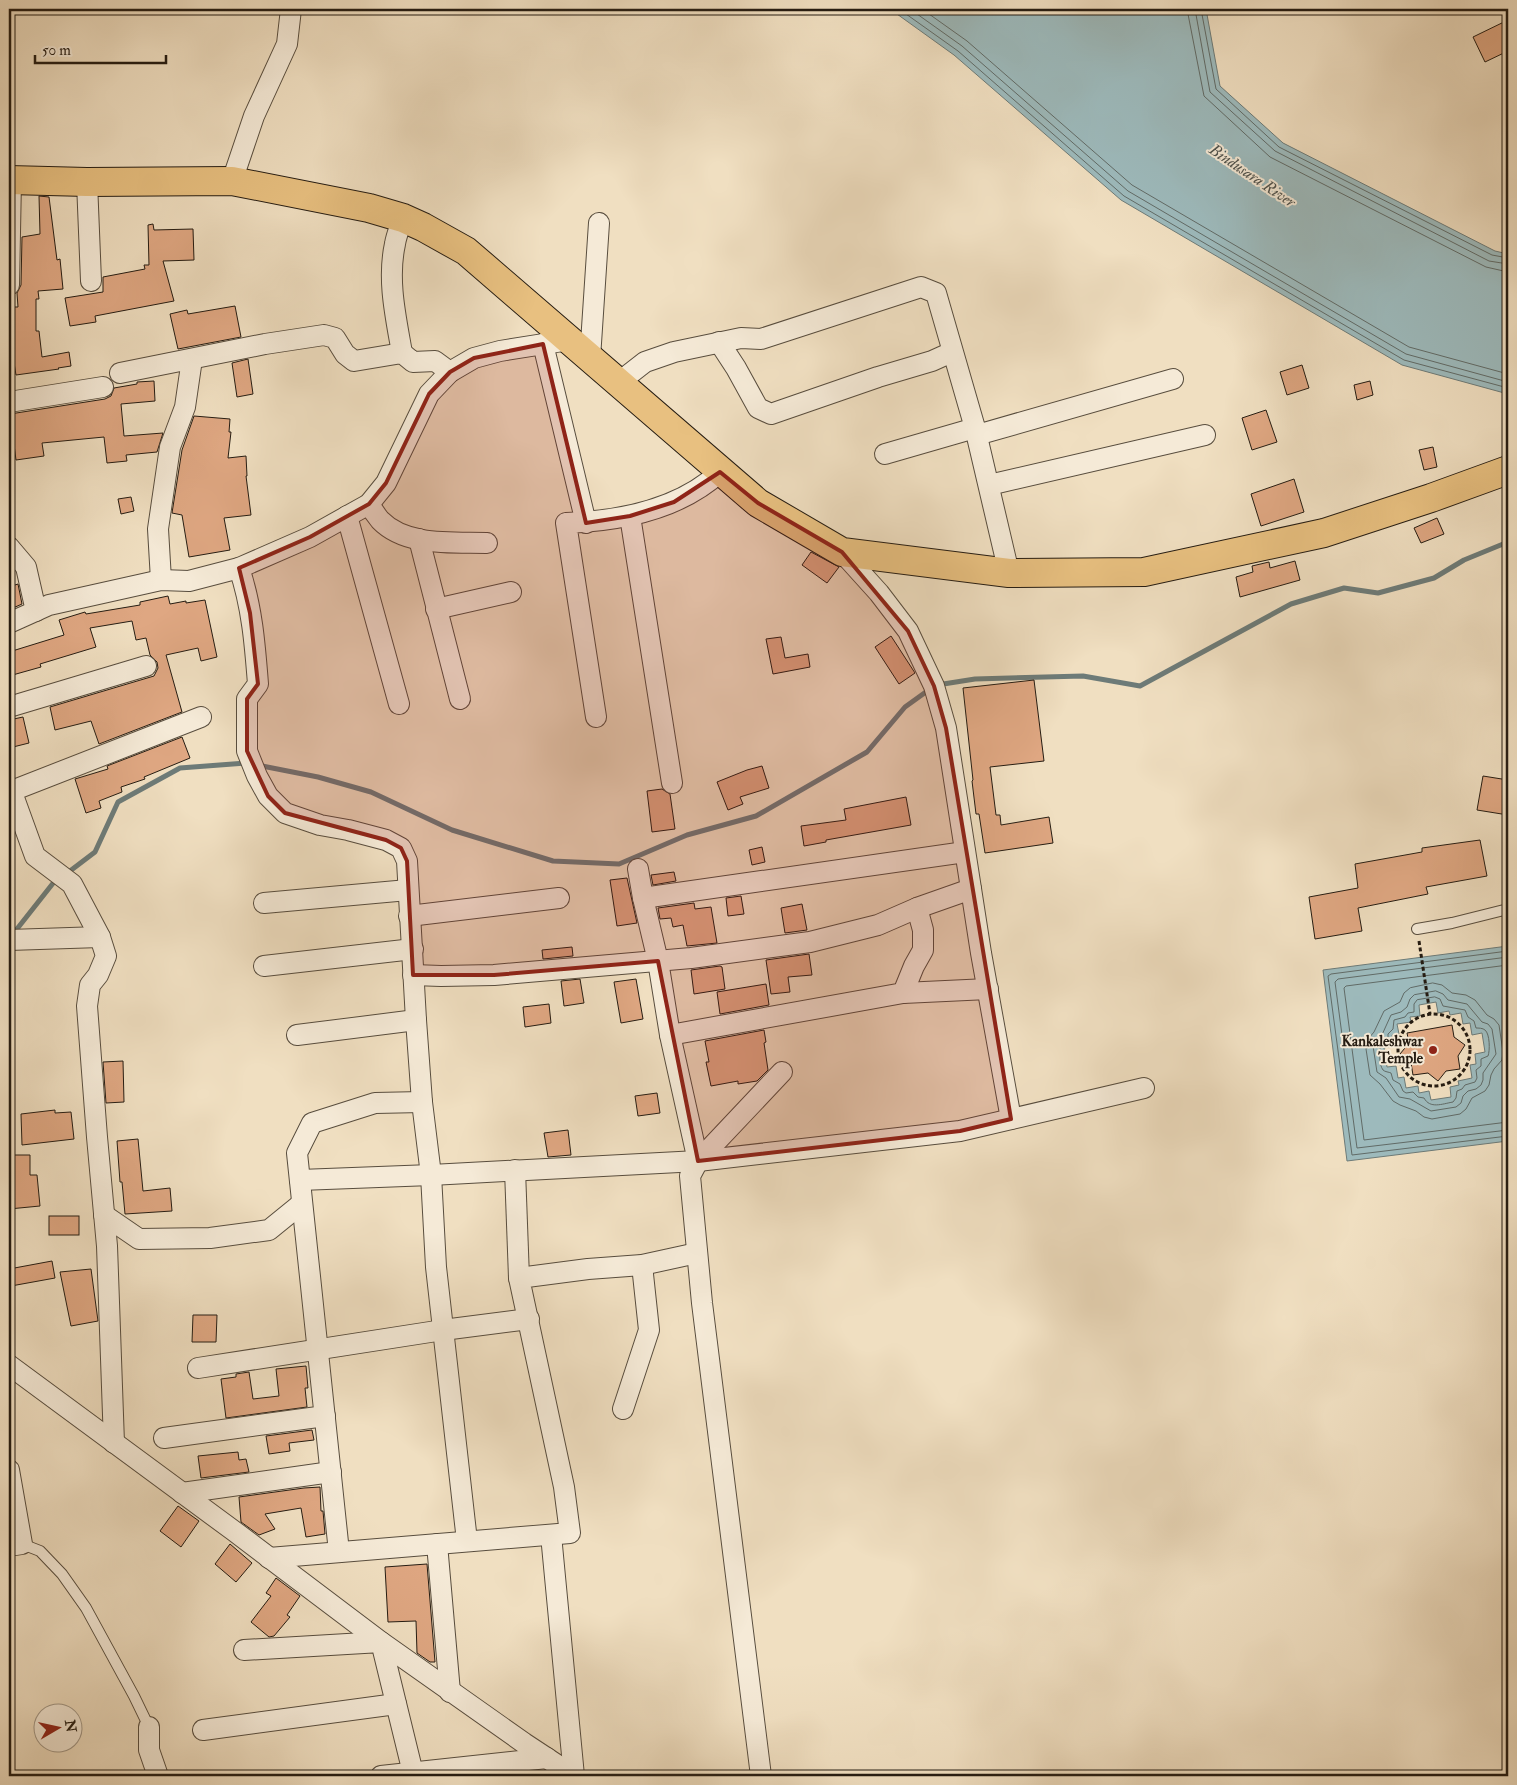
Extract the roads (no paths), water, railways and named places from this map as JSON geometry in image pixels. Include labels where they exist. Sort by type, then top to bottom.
[{"type":"main road","points":[[10,180],[87,182],[232,181],[369,208],[403,218],[466,251],[556,342],[590,358],[758,503],[842,552],[1009,573],[1144,572],[1324,533],[1431,498],[1508,470]]},
{"type":"street","points":[[232,181],[254,116],[287,44],[292,9]]},
{"type":"street","points":[[9,285],[10,180]]},
{"type":"street","points":[[87,182],[91,281]]},
{"type":"street","points":[[403,218],[395,244],[392,270],[394,304],[402,353],[412,362],[435,361],[450,372]]},
{"type":"street","points":[[590,358],[599,223]]},
{"type":"street","points":[[618,383],[645,362],[674,352],[741,338],[761,339],[921,287],[936,293],[976,431],[1009,573]]},
{"type":"street","points":[[120,373],[265,344],[324,335],[335,338],[346,354],[354,361],[402,353]]},
{"type":"street","points":[[9,623],[49,605],[161,580],[189,581],[239,568],[310,537],[369,504],[386,483],[429,394],[450,372],[474,358],[556,342],[586,523]]},
{"type":"street","points":[[719,342],[740,374],[758,408],[771,414],[878,377],[932,362],[952,352]]},
{"type":"street","points":[[161,580],[158,529],[170,447],[185,407],[192,358]]},
{"type":"street","points":[[885,454],[1173,379]]},
{"type":"street","points":[[9,402],[104,387]]},
{"type":"street","points":[[989,485],[1204,435]]},
{"type":"street","points":[[596,718],[566,523],[586,523],[630,516],[674,502],[709,482],[720,472]]},
{"type":"street","points":[[369,504],[381,520],[398,533],[418,539],[487,543]]},
{"type":"street","points":[[347,516],[400,704]]},
{"type":"street","points":[[630,516],[672,783]]},
{"type":"street","points":[[418,539],[460,699]]},
{"type":"street","points":[[9,547],[26,567],[36,611]]},
{"type":"street","points":[[842,552],[879,593],[908,631],[934,686],[946,728],[965,852],[1011,1119]]},
{"type":"street","points":[[239,568],[250,613],[258,684],[247,699],[246,720],[248,750],[256,776],[268,796],[285,813],[320,825],[386,840],[401,848],[407,861],[416,1020],[422,1102],[431,1175],[436,1267],[467,1542]]},
{"type":"street","points":[[436,609],[511,592]]},
{"type":"street","points":[[9,707],[146,666]]},
{"type":"street","points":[[114,1443],[107,1246],[87,1006],[90,985],[98,975],[106,956],[100,938],[72,884],[35,856],[14,798],[9,792],[202,717]]},
{"type":"street","points":[[643,898],[965,852]]},
{"type":"street","points":[[638,869],[658,961],[670,1034],[698,1161]]},
{"type":"street","points":[[413,975],[494,975],[691,958],[810,942],[878,925],[971,888]]},
{"type":"street","points":[[264,903],[408,890]]},
{"type":"street","points":[[409,916],[559,898]]},
{"type":"street","points":[[903,993],[914,966],[924,950],[923,930],[917,908]]},
{"type":"street","points":[[9,940],[100,938]]},
{"type":"street","points":[[264,966],[413,950]]},
{"type":"street","points":[[670,1034],[903,993],[988,989]]},
{"type":"street","points":[[297,1035],[416,1020]]},
{"type":"street","points":[[761,1776],[727,1515],[690,1176],[698,1161],[782,1072]]},
{"type":"street","points":[[300,1180],[698,1161],[960,1130],[1144,1088]]},
{"type":"street","points":[[339,1552],[297,1153],[312,1124],[375,1103],[422,1102]]},
{"type":"street","points":[[270,1558],[570,1533],[564,1487],[519,1278],[516,1170]]},
{"type":"street","points":[[104,1215],[139,1239],[210,1238],[269,1230],[301,1204]]},
{"type":"street","points":[[519,1278],[588,1269],[642,1265],[697,1253]]},
{"type":"street","points":[[623,1409],[649,1330],[642,1265]]},
{"type":"street","points":[[198,1368],[443,1330],[529,1319]]},
{"type":"street","points":[[9,1365],[381,1642],[450,1692],[574,1776]]},
{"type":"street","points":[[164,1438],[325,1416]]},
{"type":"street","points":[[9,1470],[16,1545]]},
{"type":"street","points":[[182,1493],[331,1472]]},
{"type":"street","points":[[551,1535],[574,1776]]},
{"type":"street","points":[[437,1544],[450,1692]]},
{"type":"street","points":[[244,1650],[381,1642]]},
{"type":"street","points":[[381,1642],[396,1704],[421,1774]]},
{"type":"street","points":[[203,1730],[396,1704]]},
{"type":"street","points":[[149,1728],[149,1750],[158,1776]]},
{"type":"street","points":[[381,1776],[421,1774],[547,1758]]},
{"type":"lane","points":[[1417,929],[1452,923],[1508,909]]},
{"type":"lane","points":[[16,1545],[40,1551],[62,1574],[86,1608],[134,1696],[149,1728]]},
{"type":"water","name":"Bindusara River","points":[[890,9],[1206,9],[1220,86],[1283,143],[1495,251],[1508,254],[1508,394],[1402,365],[1121,200],[954,55]]},
{"type":"water","points":[[1508,946],[1508,1141],[1347,1161],[1323,970]],"holes":[[[1436,1002],[1438,1013],[1449,1011],[1450,1015],[1461,1013],[1463,1024],[1470,1023],[1472,1035],[1482,1033],[1485,1052],[1475,1054],[1476,1064],[1470,1065],[1472,1078],[1458,1081],[1459,1085],[1450,1087],[1451,1097],[1431,1100],[1429,1091],[1419,1093],[1418,1086],[1406,1088],[1404,1077],[1398,1078],[1396,1066],[1387,1067],[1384,1048],[1394,1046],[1392,1035],[1399,1034],[1397,1024],[1411,1022],[1410,1017],[1420,1016],[1419,1005]]]},
{"type":"waterway","points":[[937,685],[975,679],[1083,676],[1140,686],[1291,604],[1344,588],[1378,593],[1434,578],[1464,560],[1508,542]]},
{"type":"waterway","points":[[257,765],[318,777],[371,792],[452,830],[553,861],[619,864],[687,835],[756,816],[867,752],[905,707],[930,689]]},
{"type":"waterway","points":[[66,874],[95,852],[118,802],[180,768],[246,763]]},
{"type":"waterway","points":[[13,934],[54,882],[59,879]]},
{"type":"place","name":"Kankaleshwar Temple","points":[[1433,1050]]}]
